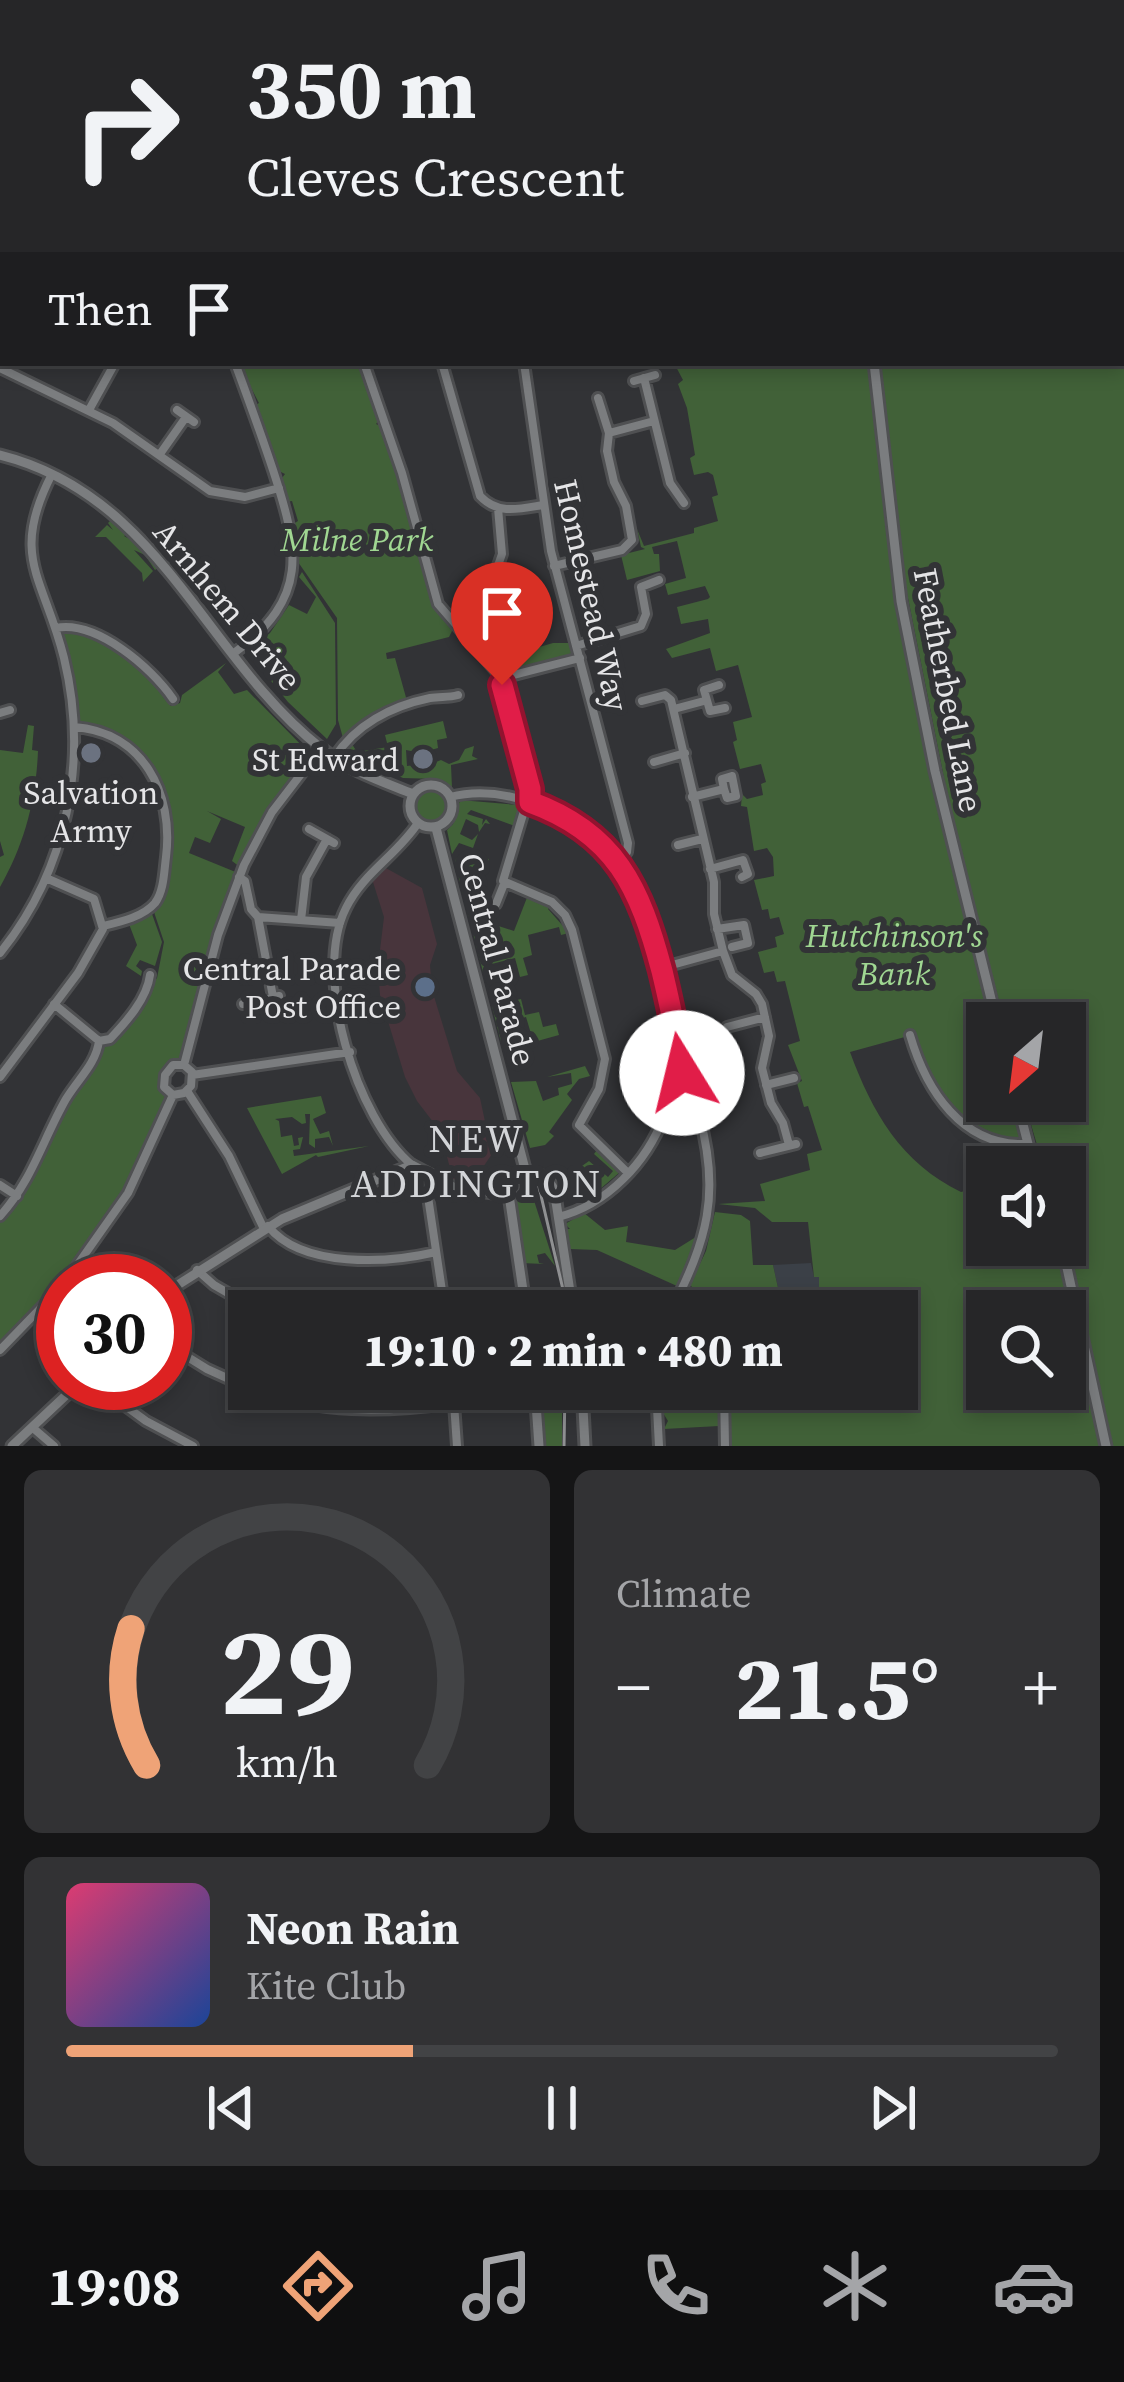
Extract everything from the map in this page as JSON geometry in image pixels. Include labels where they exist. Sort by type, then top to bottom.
[{"type":"street","points":[[89,410],[114,366]]},
{"type":"street","points":[[234,653],[271,622],[291,583],[295,546],[236,366]]},
{"type":"street","points":[[365,366],[405,482],[437,601],[447,619],[502,678],[530,789],[496,904]]},
{"type":"street","points":[[443,366],[483,500],[498,508],[543,505]]},
{"type":"street","name":"Homestead Way","points":[[524,366],[554,566],[626,834],[628,848],[617,861]]},
{"type":"street","name":"Featherbed Lane","points":[[874,366],[902,601],[935,771],[992,1002]]},
{"type":"street","points":[[0,368],[89,410],[218,494],[245,497],[279,488]]},
{"type":"street","points":[[655,375],[639,379],[671,485],[684,503]]},
{"type":"street","points":[[554,566],[622,550],[632,540],[626,506],[607,454],[609,433],[598,398]]},
{"type":"street","points":[[160,454],[190,419],[177,410]]},
{"type":"street","points":[[609,433],[655,421]]},
{"type":"street","name":"Arnhem Drive","points":[[0,454],[53,473],[95,500],[143,543],[273,703],[321,748],[413,794]]},
{"type":"street","points":[[0,953],[32,908],[68,810],[74,727],[56,628],[30,545],[32,519],[53,473]]},
{"type":"street","points":[[495,574],[502,554],[498,508]]},
{"type":"street","points":[[576,646],[641,626],[646,614],[641,587],[659,580]]},
{"type":"street","points":[[56,628],[81,627],[102,635],[173,699]]},
{"type":"street","points":[[502,678],[580,658]]},
{"type":"street","points":[[719,685],[704,690],[704,701],[708,711],[725,708]]},
{"type":"street","points":[[334,758],[347,737],[371,720],[435,697],[458,695]]},
{"type":"street","points":[[642,700],[667,695],[674,709],[710,868],[718,929],[728,949],[732,975],[757,996],[765,1017],[769,1038],[761,1065],[793,1144],[760,1153]]},
{"type":"street","points":[[674,709],[704,701]]},
{"type":"street","points":[[0,1077],[82,968],[104,926],[142,913],[160,895],[167,846],[165,814],[154,780],[134,750],[111,735],[74,727]]},
{"type":"street","points":[[184,1065],[215,945],[239,877],[267,820],[321,748]]},
{"type":"street","points":[[654,762],[685,754]]},
{"type":"street","points":[[413,794],[432,785],[450,797],[482,794],[528,802],[573,821],[617,861],[643,903],[682,1073],[691,1082],[709,1151],[714,1208],[682,1290]]},
{"type":"street","points":[[692,797],[724,789]]},
{"type":"street","name":"Central Parade","points":[[413,794],[410,810],[418,824],[436,828]]},
{"type":"street","name":"Central Parade","points":[[436,828],[449,817],[450,797]]},
{"type":"street","points":[[418,824],[405,843],[359,886],[340,923],[333,982],[350,1052],[375,1124],[412,1165],[431,1178],[469,1192],[509,1195]]},
{"type":"street","name":"Central Parade","points":[[436,828],[526,1173]]},
{"type":"street","points":[[301,920],[306,877],[330,841],[309,829]]},
{"type":"street","points":[[678,845],[702,839]]},
{"type":"street","points":[[710,868],[743,860],[748,874],[742,877]]},
{"type":"street","points":[[239,877],[258,917],[340,923]]},
{"type":"street","points":[[46,878],[94,899],[104,926]]},
{"type":"street","points":[[504,884],[550,900],[570,923],[605,1057],[601,1084],[579,1125],[628,1173]]},
{"type":"street","points":[[243,1004],[276,996],[258,917]]},
{"type":"street","points":[[661,968],[748,943],[744,925],[718,929]]},
{"type":"street","points":[[99,1041],[111,1038],[121,1027],[148,988],[150,975]]},
{"type":"street","points":[[53,1004],[99,1041]]},
{"type":"street","points":[[728,1027],[765,1017]]},
{"type":"street","points":[[910,1035],[926,1080],[954,1116],[991,1138],[1027,1144],[1022,1122]]},
{"type":"street","points":[[0,1216],[35,1168],[67,1097],[96,1058],[99,1041]]},
{"type":"street","points":[[193,1075],[350,1052]]},
{"type":"street","points":[[173,1095],[164,1087],[165,1075],[173,1065],[184,1065],[193,1075]]},
{"type":"street","points":[[558,1217],[599,1198],[628,1173],[656,1133],[682,1073]]},
{"type":"street","points":[[187,1091],[193,1075]]},
{"type":"street","points":[[766,1085],[794,1078]]},
{"type":"street","points":[[173,1095],[187,1091]]},
{"type":"street","points":[[187,1091],[226,1150],[266,1228],[291,1243],[343,1258],[386,1261],[436,1252]]},
{"type":"street","points":[[85,1254],[134,1184],[173,1095]]},
{"type":"street","points":[[192,1274],[266,1228],[412,1165]]},
{"type":"street","points":[[523,1290],[509,1195],[515,1180],[526,1173],[543,1175],[552,1183],[570,1290]]},
{"type":"street","points":[[431,1178],[427,1190],[442,1290]]},
{"type":"street","points":[[0,1185],[17,1196]]},
{"type":"street","points":[[1067,1266],[1106,1446]]},
{"type":"street","points":[[197,1270],[228,1294]]},
{"type":"street","points":[[0,1350],[36,1312]]},
{"type":"street","points":[[192,1360],[228,1379]]},
{"type":"street","points":[[11,1446],[51,1410]]},
{"type":"street","points":[[131,1410],[193,1446]]},
{"type":"street","points":[[346,1410],[403,1410]]},
{"type":"street","points":[[454,1410],[457,1446]]},
{"type":"street","points":[[536,1410],[539,1446]]},
{"type":"street","points":[[583,1410],[585,1446]]},
{"type":"street","points":[[657,1410],[659,1446]]},
{"type":"street","points":[[724,1410],[725,1446]]},
{"type":"street","points":[[33,1428],[54,1446]]},
{"type":"shaded area","points":[[384,867],[422,888],[437,944],[430,965],[432,990],[457,1071],[480,1098],[492,1154],[470,1186],[458,1185],[453,1179],[440,1131],[405,1077],[380,995],[384,917],[372,879]]},
{"type":"shaded area","points":[[811,1263],[814,1277],[819,1277],[819,1290],[778,1290],[773,1265]]},
{"type":"green space","name":"Milne Park","points":[[240,366],[363,366],[380,419],[376,424],[383,427],[436,604],[453,629],[449,637],[386,653],[387,659],[395,658],[407,701],[371,717],[343,738],[338,720],[337,618],[298,562],[293,524],[298,521],[279,482],[285,474],[275,469],[254,406],[259,403]]},
{"type":"green space","name":"Hutchinson's Bank","points":[[676,366],[870,366],[899,601],[989,1002],[966,1002],[966,1122],[1019,1122],[1023,1142],[1001,1140],[965,1122],[938,1092],[912,1035],[850,1052],[879,1115],[905,1151],[940,1180],[966,1191],[966,1266],[1064,1266],[1069,1290],[966,1290],[966,1410],[1086,1410],[1086,1368],[1103,1446],[728,1446],[727,1410],[918,1410],[918,1290],[819,1290],[808,1222],[772,1222],[755,1208],[718,1204],[765,1201],[760,1184],[810,1170],[807,1154],[822,1150],[808,1106],[804,1107],[797,1083],[802,1081],[788,1045],[800,1041],[785,981],[777,982],[774,971],[764,973],[758,952],[777,947],[775,937],[784,934],[779,917],[770,919],[768,909],[762,910],[754,880],[774,876],[773,857],[767,848],[754,851],[747,807],[741,806],[742,794],[747,799],[763,795],[761,784],[766,782],[761,764],[740,769],[733,742],[737,740],[733,722],[752,717],[738,665],[716,671],[710,648],[672,658],[666,649],[710,633],[708,619],[681,624],[677,607],[708,599],[705,586],[668,595],[665,584],[686,578],[677,541],[652,547],[659,554],[660,571],[627,580],[621,555],[645,549],[637,529],[644,546],[694,533],[694,528],[718,521],[713,475],[694,475],[687,408]]},
{"type":"green space","points":[[878,366],[1124,366],[1124,1446],[1111,1446],[1086,1335],[1086,1290],[1076,1290],[1071,1266],[1086,1266],[1086,1146],[1037,1146],[1030,1122],[1086,1122],[1086,1002],[999,1002],[959,853],[898,548]]},
{"type":"green space","points":[[112,519],[128,534],[124,536],[160,566],[155,570],[145,555],[134,550],[153,571],[143,582],[142,573],[106,537],[95,537],[107,525],[113,530],[108,523]]},
{"type":"green space","points":[[302,572],[335,623],[336,724],[327,739],[288,702],[248,652],[270,633],[289,605],[307,614],[316,597],[299,577]]},
{"type":"green space","points":[[78,630],[106,644],[153,682],[171,706],[226,663],[218,672],[234,694],[247,690],[311,755],[268,812],[240,867],[232,861],[245,827],[207,811],[221,819],[210,843],[195,837],[189,853],[238,873],[216,931],[184,1055],[165,1066],[160,1078],[168,1098],[134,1169],[78,1254],[36,1254],[36,1306],[0,1345],[0,1220],[34,1175],[59,1119],[101,1046],[109,1043],[157,978],[164,942],[153,909],[166,871],[167,848],[153,777],[130,743],[78,723],[62,631]]},
{"type":"green space","points":[[553,643],[572,643],[574,655],[502,675],[491,662],[506,650],[512,655]]},
{"type":"green space","points":[[443,721],[447,738],[437,740],[438,748],[421,753],[406,750],[407,766],[419,769],[441,760],[449,764],[474,746],[472,756],[478,759],[451,765],[452,788],[437,779],[403,778],[344,750],[350,741],[357,752],[388,747],[385,735]]},
{"type":"green space","points":[[28,725],[34,726],[32,750],[38,751],[35,787],[22,839],[0,887],[0,857],[4,855],[0,750],[23,753]]},
{"type":"green space","points":[[431,788],[443,794],[449,806],[443,818],[431,824],[419,818],[413,806],[419,794]]},
{"type":"green space","points":[[460,800],[521,809],[515,826],[471,810],[467,814],[483,819],[482,825],[486,819],[490,824],[485,823],[479,832],[478,825],[466,819],[460,834],[472,840],[478,834],[473,848],[459,843],[452,854],[447,830]]},
{"type":"green space","points":[[472,854],[489,859],[473,910],[479,913],[477,919],[514,931],[528,895],[551,905],[548,909],[563,926],[567,924],[569,933],[561,935],[559,927],[528,935],[532,955],[523,958],[528,975],[520,977],[515,958],[484,966],[483,972],[455,863]]},
{"type":"green space","points":[[152,914],[162,942],[155,966],[140,960],[136,966],[141,976],[126,966],[137,945],[129,924]]},
{"type":"green space","points":[[521,999],[525,1015],[539,1012],[543,1027],[556,1024],[559,1035],[523,1045],[522,1041],[532,1037],[526,1017],[498,1025],[501,1042],[492,1006]]},
{"type":"green space","points":[[585,1066],[590,1076],[579,1079],[567,1094],[572,1100],[549,1132],[554,1136],[545,1145],[530,1148],[511,1082],[536,1081],[543,1101],[559,1095],[558,1088],[572,1084],[571,1073],[547,1077]]},
{"type":"green space","points":[[321,1096],[326,1113],[313,1119],[320,1134],[329,1131],[333,1146],[329,1137],[315,1139],[315,1148],[309,1144],[310,1114],[305,1114],[302,1124],[292,1117],[275,1119],[281,1137],[292,1135],[294,1146],[303,1137],[294,1156],[369,1146],[316,1155],[282,1174],[247,1108]]},
{"type":"green space","points":[[597,1150],[620,1172],[592,1196],[562,1180],[589,1161],[608,1177],[613,1171],[594,1154]]},
{"type":"green space","points":[[529,1185],[555,1266],[545,1253],[537,1255],[544,1264],[521,1263],[515,1210]]},
{"type":"green space","points":[[715,1212],[741,1215],[750,1221],[753,1265],[773,1265],[778,1290],[695,1290],[690,1285],[706,1251]]},
{"type":"green space","points":[[584,1213],[605,1230],[628,1226],[626,1242],[675,1250],[699,1235],[679,1284],[597,1250],[570,1249],[566,1229],[570,1229],[565,1224]]},
{"type":"green space","points":[[539,1410],[562,1410],[562,1446],[542,1446]]},
{"type":"green space","points":[[719,1410],[719,1426],[664,1429],[668,1421],[663,1413]]},
{"type":"tram line","points":[[539,1187],[563,1290]]},
{"type":"tram line","points":[[564,1446],[565,1410]]},
{"type":"place","name":"Salvation Army","points":[[91,753]]},
{"type":"place","name":"St Edward","points":[[423,759]]},
{"type":"place","name":"Central Parade Post Office","points":[[425,987]]},
{"type":"district","name":"NEW ADDINGTON","points":[[477,1160]]},
{"type":"route","points":[[502,685],[530,802],[570,820],[595,838],[614,857],[643,903],[682,1073]]}]
